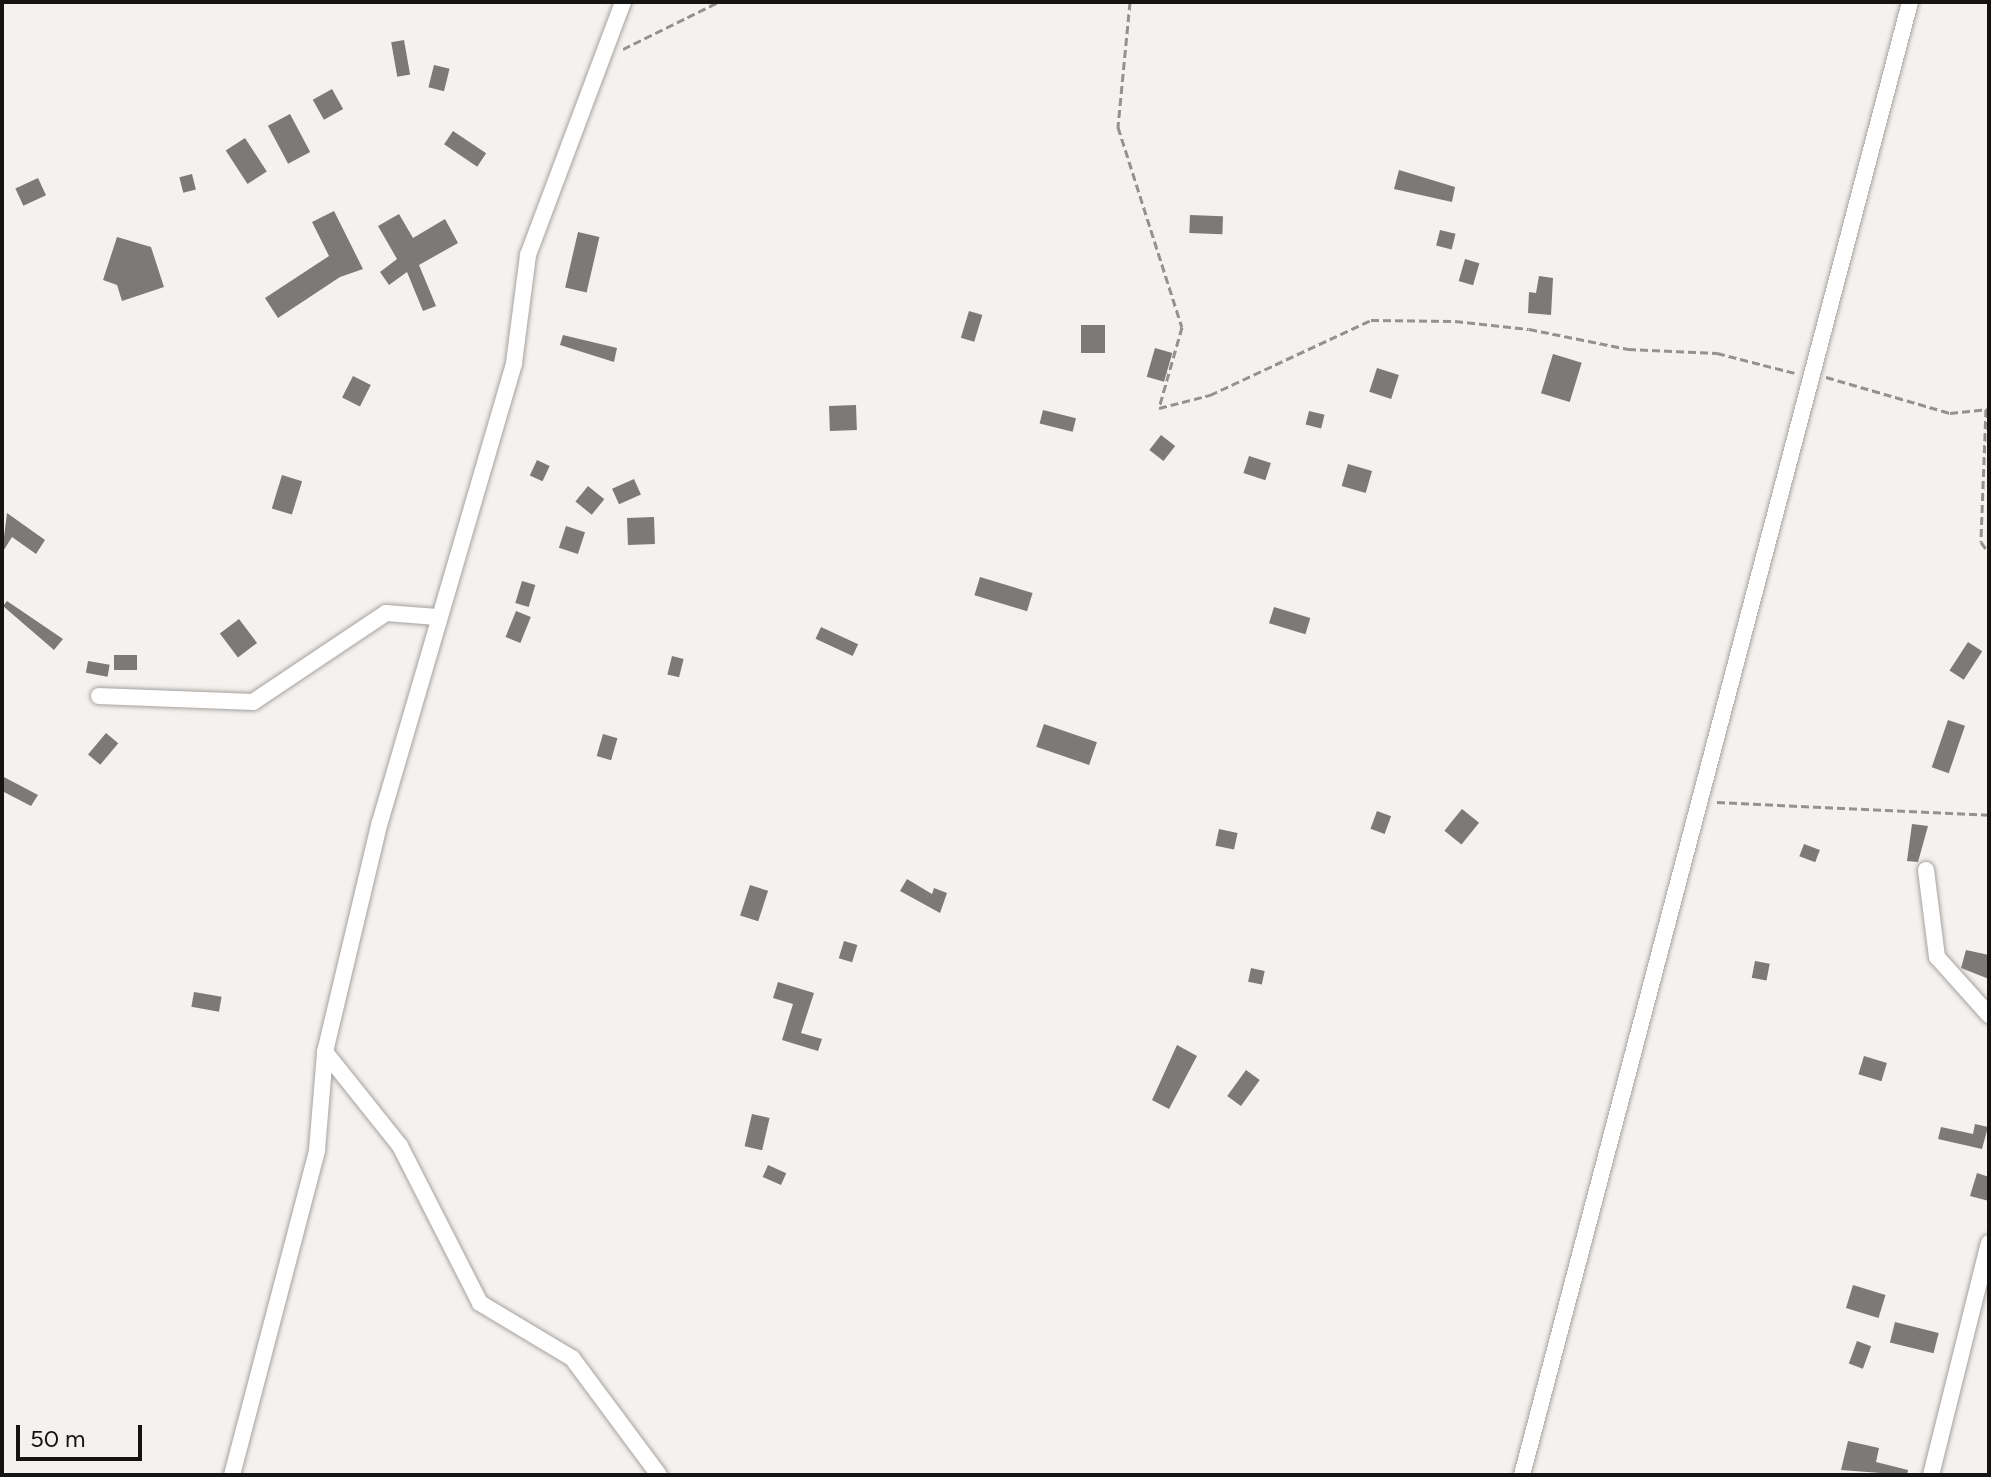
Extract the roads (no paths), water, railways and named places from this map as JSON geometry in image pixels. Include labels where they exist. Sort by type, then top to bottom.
[{"type":"street","points":[[232,1475],[317,1150],[325,1052],[380,822],[437,617],[514,363],[528,255],[623,2]]},
{"type":"street","points":[[1522,1475],[1910,2]]},
{"type":"street","points":[[99,696],[253,702],[386,613],[437,617]]},
{"type":"street","points":[[1926,870],[1937,957],[1989,1015]]},
{"type":"street","points":[[325,1052],[400,1146],[480,1303],[572,1358],[659,1475]]},
{"type":"street","points":[[1931,1475],[1989,1243]]}]
